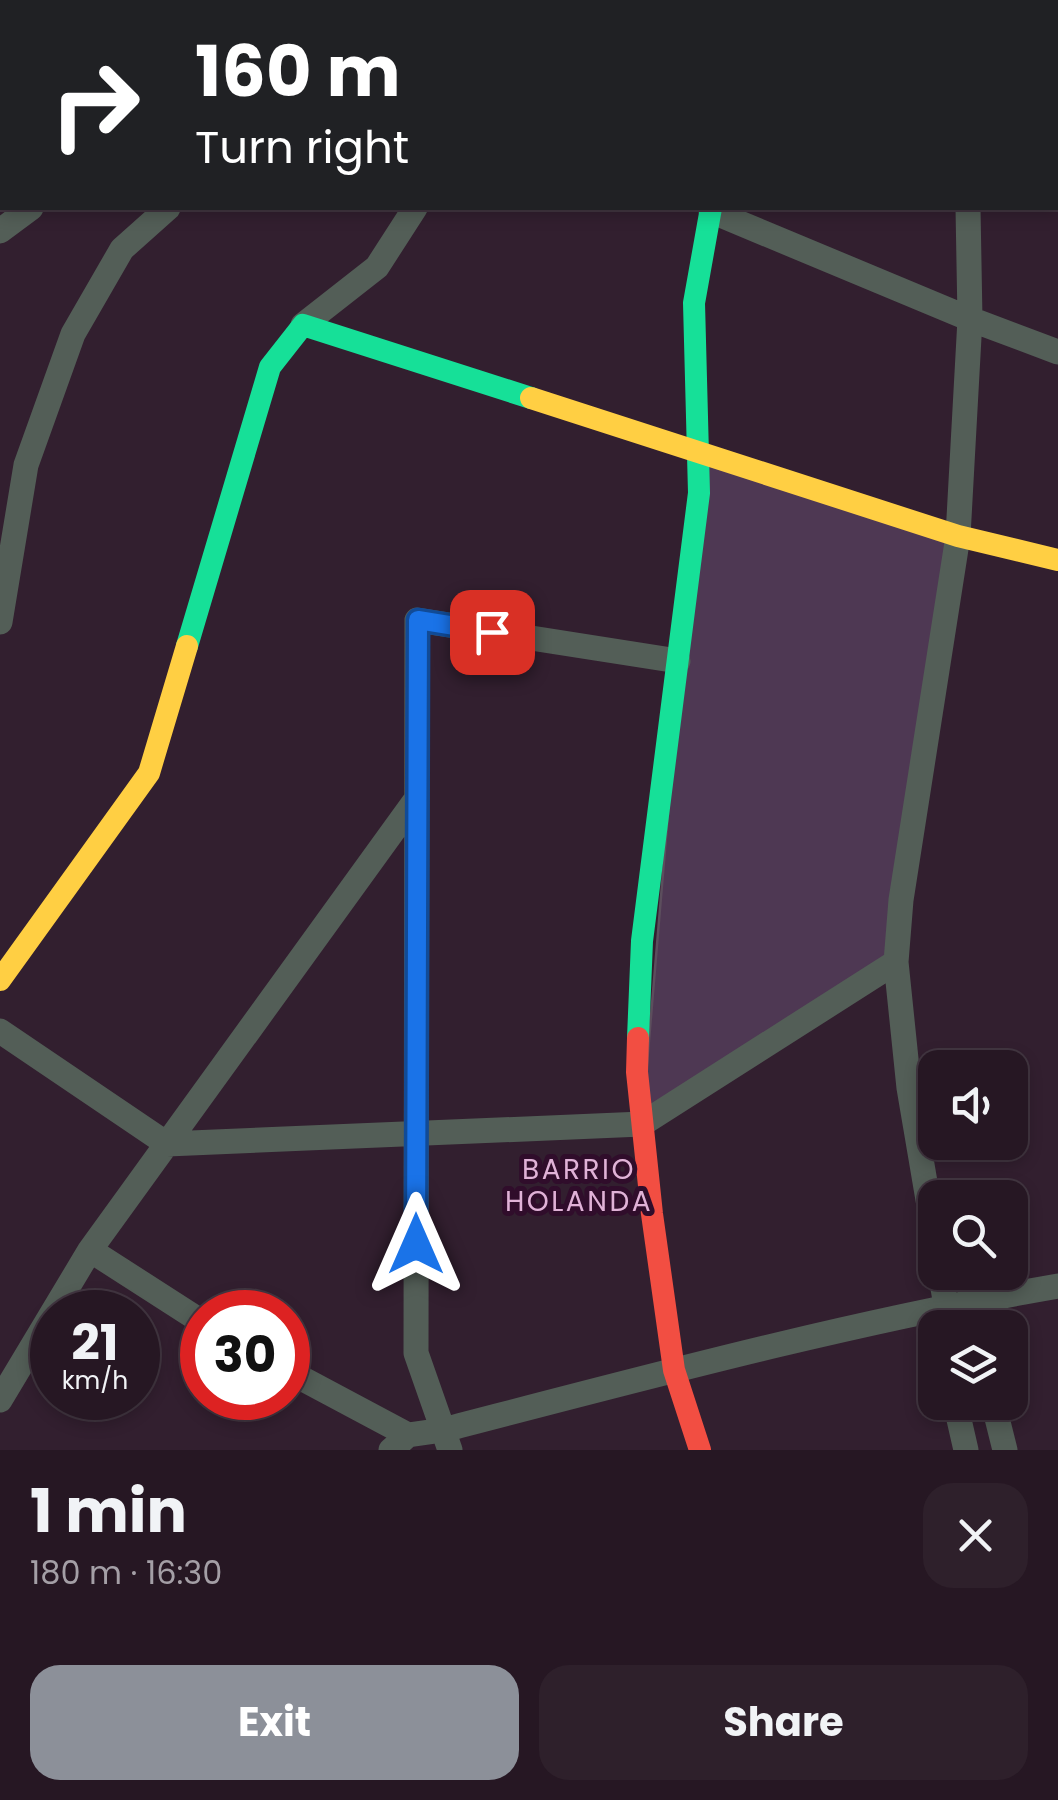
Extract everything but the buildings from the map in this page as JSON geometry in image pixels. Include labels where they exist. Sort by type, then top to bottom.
[{"type":"street","points":[[0,231],[28,210]]},
{"type":"street","points":[[0,622],[26,465],[73,334],[122,249],[166,210]]},
{"type":"street","points":[[0,980],[149,773],[270,367],[303,326],[377,267],[414,210]]},
{"type":"street","points":[[700,1450],[674,1370],[637,1072],[642,941],[698,493],[694,303],[711,210]]},
{"type":"street","points":[[713,210],[970,319],[1058,352]]},
{"type":"street","points":[[925,1180],[909,1088],[896,962],[901,900],[958,536],[970,319],[968,210]]},
{"type":"street","points":[[303,326],[958,536],[1058,560]]},
{"type":"street","points":[[447,1440],[416,1353],[418,620],[678,661]]},
{"type":"street","points":[[0,1400],[90,1250],[417,798]]},
{"type":"street","points":[[0,1031],[167,1144],[642,1124],[896,962]]},
{"type":"street","points":[[90,1250],[180,1308]]},
{"type":"street","points":[[968,1310],[1058,1286]]},
{"type":"street","points":[[310,1385],[400,1443],[447,1440],[674,1370],[918,1321]]},
{"type":"street","points":[[959,1420],[966,1450]]},
{"type":"street","points":[[997,1420],[1004,1450]]},
{"type":"traffic: fast","points":[[638,1038],[642,941],[699,493],[694,303],[711,210]]},
{"type":"traffic: fast","points":[[187,646],[270,367],[303,325],[531,398]]},
{"type":"traffic: slow","points":[[531,398],[958,536],[1058,560]]},
{"type":"traffic: slow","points":[[0,980],[149,773],[187,646]]},
{"type":"traffic: jam","points":[[638,1038],[637,1072],[652,1214],[674,1370],[700,1450]]},
{"type":"district","name":"BARRIO HOLANDA","points":[[579,1185]]},
{"type":"route","points":[[416,1244],[418,620],[492,632]]}]
